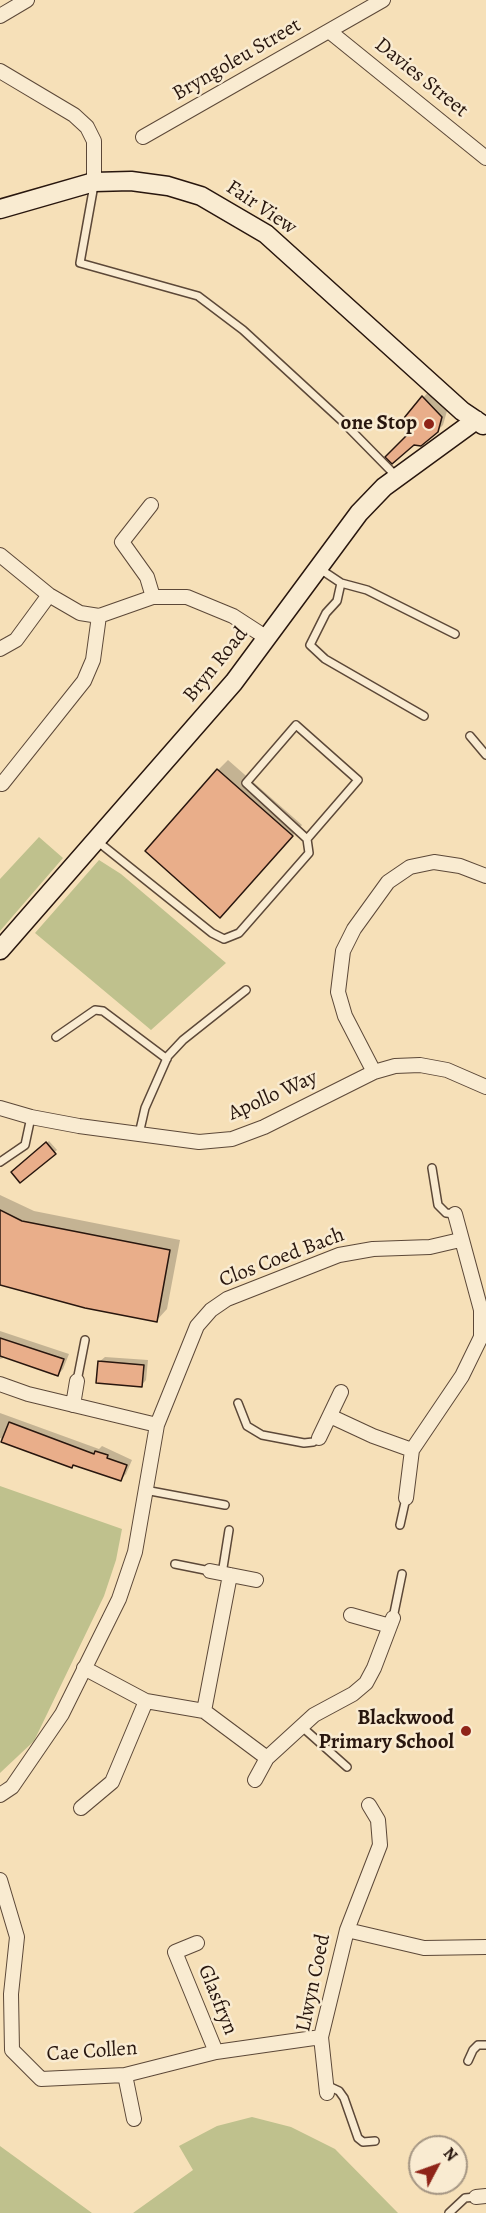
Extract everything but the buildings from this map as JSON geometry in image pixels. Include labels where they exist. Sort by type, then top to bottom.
[{"type":"street","points":[[0,16],[27,0]]},
{"type":"street","name":"Bryngoleu Street","points":[[143,137],[383,0]]},
{"type":"street","name":"Davies Street","points":[[330,31],[486,158]]},
{"type":"street","points":[[0,71],[74,115],[87,127],[94,141],[94,182]]},
{"type":"street","name":"Fair View","points":[[0,209],[94,182],[131,181],[168,186],[201,196],[236,214],[266,234],[462,411],[481,423]]},
{"type":"street","name":"Bryn Road","points":[[0,950],[234,682],[359,513],[397,477],[481,423]]},
{"type":"street","points":[[151,505],[122,542],[147,577],[153,597]]},
{"type":"street","points":[[0,555],[49,595],[80,614],[99,616],[153,597],[171,595],[194,599],[233,616],[267,638]]},
{"type":"street","points":[[0,649],[16,640],[49,595]]},
{"type":"street","points":[[2,784],[84,681],[93,660],[99,616]]},
{"type":"street","points":[[374,1072],[345,1016],[338,992],[343,951],[354,928],[388,882],[410,867],[434,862],[460,866],[486,876]]},
{"type":"street","name":"Apollo Way","points":[[0,1108],[31,1118],[199,1142],[232,1139],[264,1127],[374,1072],[395,1066],[420,1065],[447,1070],[486,1087]]},
{"type":"street","points":[[406,1498],[412,1450],[462,1376],[481,1337],[481,1310],[455,1214]]},
{"type":"street","name":"Clos Coed Bach","points":[[0,1795],[12,1787],[62,1714],[119,1599],[135,1552],[157,1425],[197,1326],[211,1310],[227,1299],[339,1255],[373,1249],[430,1247],[460,1239]]},
{"type":"street","points":[[73,1405],[77,1381]]},
{"type":"street","points":[[0,1384],[73,1405],[157,1425]]},
{"type":"street","points":[[319,1438],[341,1392]]},
{"type":"street","points":[[330,1416],[373,1436],[412,1450]]},
{"type":"street","points":[[204,1711],[221,1573],[256,1580]]},
{"type":"street","points":[[255,1780],[267,1758],[301,1726],[314,1715],[353,1694],[366,1683],[391,1622],[351,1615]]},
{"type":"street","points":[[84,1668],[146,1701],[204,1711],[267,1758]]},
{"type":"street","points":[[81,1808],[112,1782],[146,1701]]},
{"type":"street","name":"Llwyn Coed","points":[[327,2089],[321,2037],[347,1930],[380,1845],[378,1820],[369,1805]]},
{"type":"street","name":"Cae Collen","points":[[0,1880],[17,1937],[11,1994],[12,2050],[41,2079],[125,2075],[216,2052],[321,2037]]},
{"type":"street","points":[[347,1930],[424,1948],[486,1947]]},
{"type":"street","name":"Glasfryn","points":[[197,1943],[175,1952],[216,2052]]},
{"type":"street","points":[[125,2075],[134,2119]]},
{"type":"lane","points":[[94,182],[80,263],[198,296],[251,338],[342,421],[397,477]]},
{"type":"lane","points":[[318,567],[341,583],[367,590],[455,634]]},
{"type":"lane","points":[[341,583],[337,601],[326,614],[310,645],[325,659],[424,716]]},
{"type":"lane","points":[[96,840],[212,933],[224,939],[242,930],[309,853],[308,839],[246,783],[296,725],[358,780],[308,839]]},
{"type":"lane","points":[[471,736],[486,755]]},
{"type":"lane","points":[[139,1134],[145,1108],[167,1059],[183,1040],[246,990]]},
{"type":"lane","points":[[56,1037],[94,1010],[103,1011],[167,1059]]},
{"type":"lane","points":[[0,1162],[25,1145],[31,1118]]},
{"type":"lane","points":[[432,1168],[438,1205],[446,1213],[455,1214]]},
{"type":"lane","points":[[77,1381],[85,1340]]},
{"type":"lane","points":[[238,1403],[247,1426],[262,1435],[304,1443],[313,1442],[319,1438]]},
{"type":"lane","points":[[145,1490],[225,1504]]},
{"type":"lane","points":[[400,1525],[406,1498]]},
{"type":"lane","points":[[175,1564],[221,1573],[229,1530]]},
{"type":"lane","points":[[391,1622],[402,1574]]},
{"type":"lane","points":[[301,1726],[347,1767]]},
{"type":"lane","points":[[468,2061],[472,2050],[478,2045],[486,2044]]},
{"type":"lane","points":[[327,2089],[339,2091],[344,2098],[358,2138],[363,2142],[375,2141]]},
{"type":"lane","points":[[448,2213],[465,2198],[481,2196]]},
{"type":"green space","points":[[39,837],[63,858],[0,931],[0,879]]},
{"type":"green space","points":[[99,860],[121,874],[226,963],[151,1030],[35,933]]},
{"type":"green space","points":[[0,1486],[122,1529],[116,1560],[104,1596],[34,1741],[0,1773]]},
{"type":"green space","points":[[252,2117],[291,2127],[335,2149],[398,2213],[133,2213],[193,2170],[179,2146],[217,2126]]},
{"type":"green space","points":[[0,2146],[92,2213],[0,2213]]},
{"type":"place","name":"one Stop","points":[[429,424]]},
{"type":"place","name":"Blackwood Primary School","points":[[466,1731]]}]
